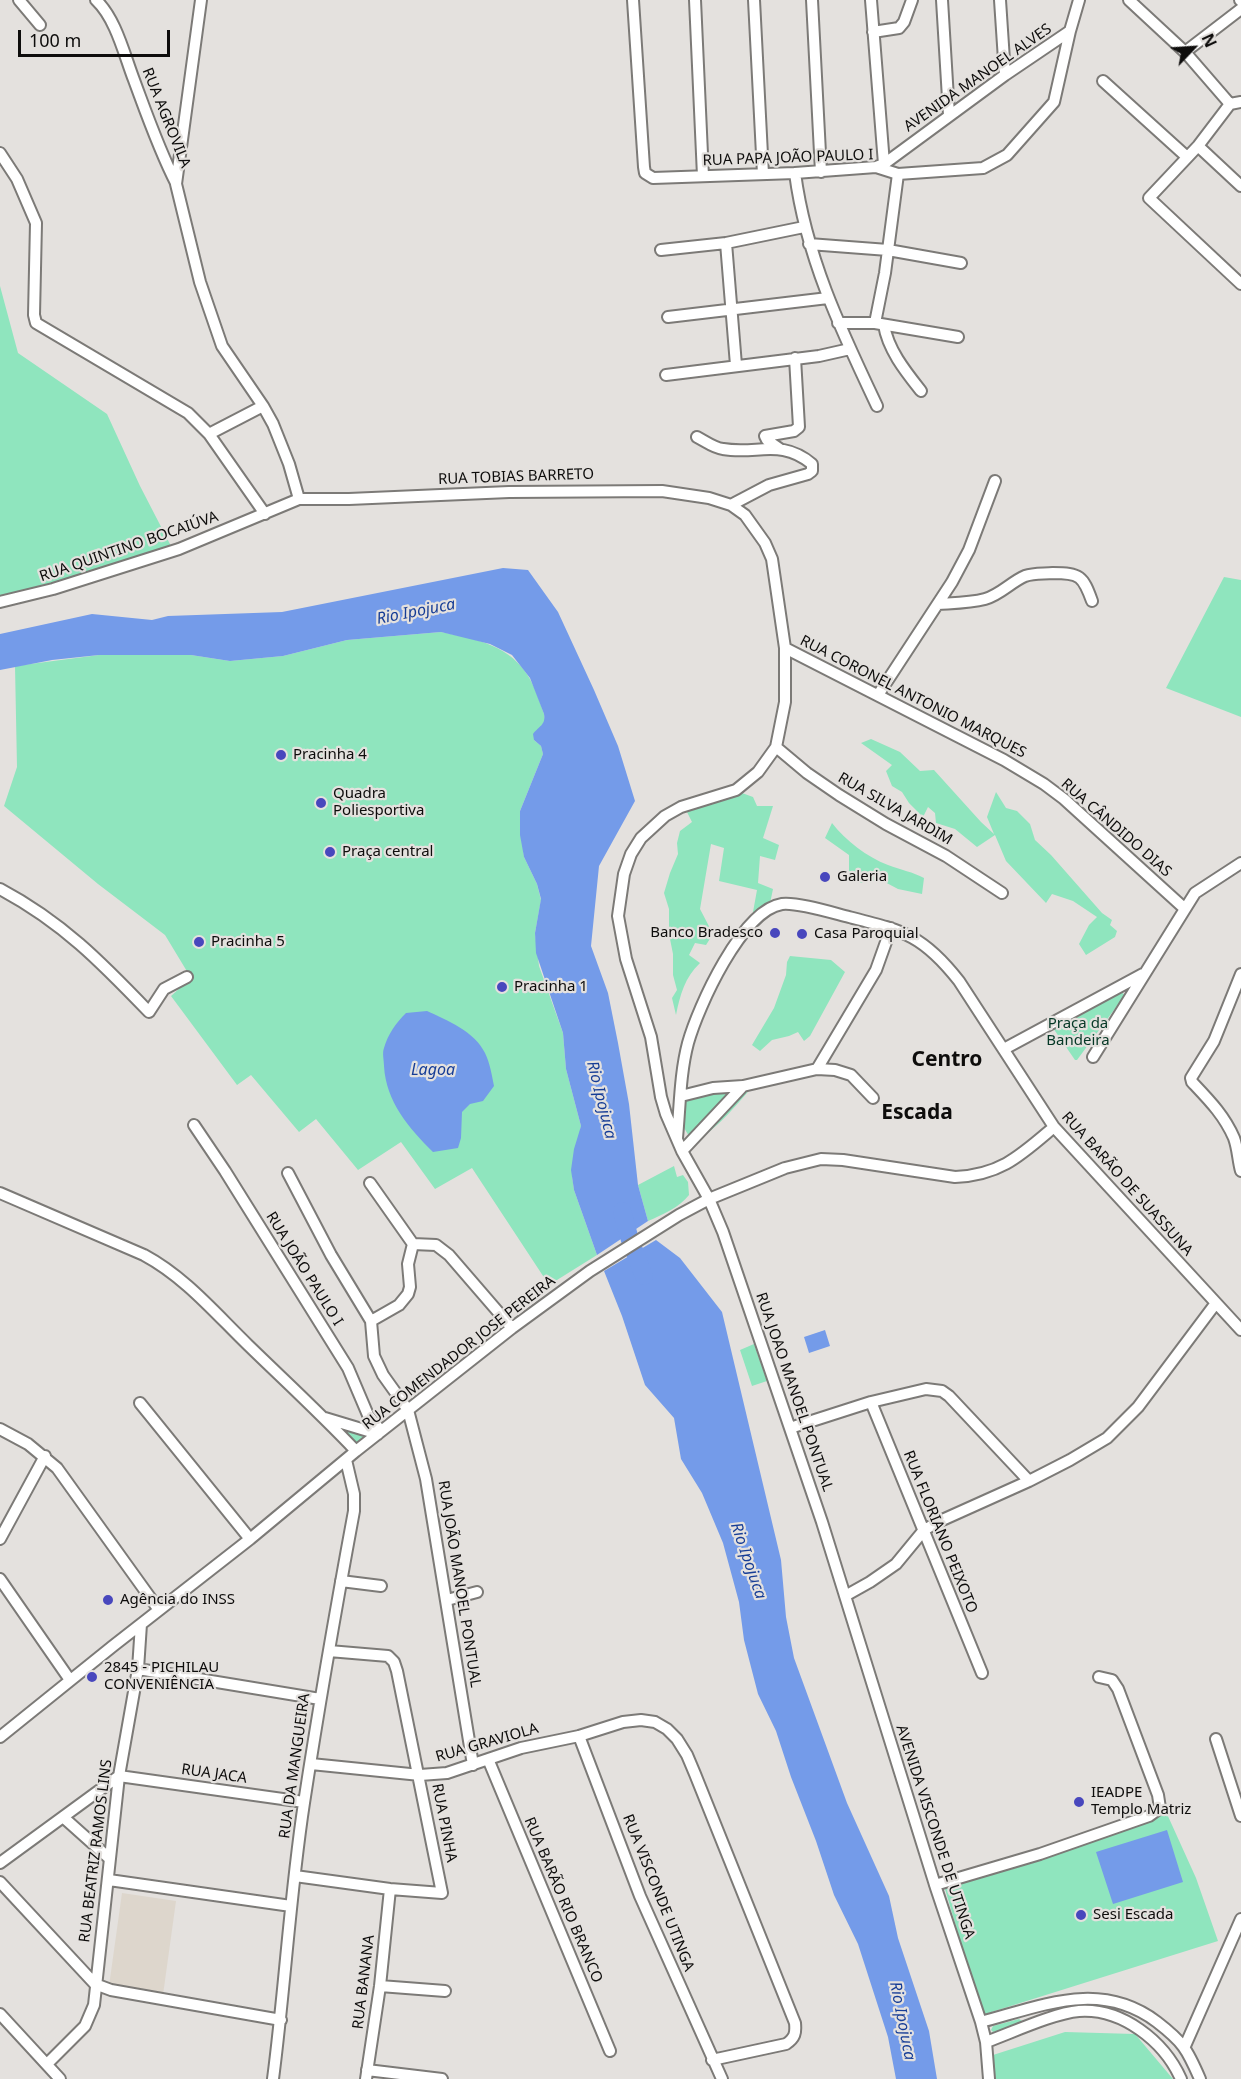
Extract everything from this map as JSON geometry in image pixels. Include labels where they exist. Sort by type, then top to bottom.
[{"type":"street","points":[[20,0],[40,26]]},
{"type":"street","name":"RUA AGROVILA","points":[[96,0],[109,17],[120,42],[161,152],[176,184]]},
{"type":"street","points":[[201,0],[176,184],[200,282],[222,346],[263,406],[285,454],[299,499]]},
{"type":"street","name":"RUA PAPA JOÃO PAULO I","points":[[633,0],[644,167],[649,177],[653,178],[820,172],[880,166],[898,174],[983,168],[1007,155],[1054,102],[1070,31]]},
{"type":"street","points":[[696,0],[703,176]]},
{"type":"street","points":[[754,0],[763,174]]},
{"type":"street","points":[[812,0],[820,172]]},
{"type":"street","points":[[871,0],[880,166]]},
{"type":"street","points":[[873,32],[899,28],[904,22],[912,0]]},
{"type":"street","points":[[942,0],[950,115]]},
{"type":"street","points":[[1000,0],[1005,75]]},
{"type":"street","name":"AVENIDA MANOEL ALVES","points":[[880,166],[1070,31],[1078,0]]},
{"type":"street","points":[[1129,0],[1236,103],[1149,198],[1241,284]]},
{"type":"street","points":[[1185,52],[1241,9]]},
{"type":"street","points":[[1103,81],[1187,158]]},
{"type":"street","points":[[1198,146],[1241,186]]},
{"type":"street","points":[[0,153],[17,179],[36,223],[34,315],[36,323],[178,406],[197,421],[209,434],[265,514]]},
{"type":"street","points":[[795,173],[804,227],[828,298],[877,406]]},
{"type":"street","points":[[898,174],[880,324],[905,370],[921,391]]},
{"type":"street","points":[[661,250],[726,243],[804,227]]},
{"type":"street","points":[[726,243],[736,365]]},
{"type":"street","points":[[809,244],[888,250],[961,263]]},
{"type":"street","points":[[668,317],[828,298]]},
{"type":"street","points":[[838,323],[880,324],[958,337]]},
{"type":"street","points":[[666,375],[850,350]]},
{"type":"street","points":[[776,747],[784,702],[785,648],[776,578],[769,551],[756,528],[745,515],[731,505],[769,485],[811,473],[813,469],[812,464],[780,448],[767,440],[765,436],[794,431],[800,425],[795,358]]},
{"type":"street","points":[[209,434],[263,406]]},
{"type":"street","points":[[698,436],[723,449],[780,448]]},
{"type":"street","points":[[878,695],[965,559],[995,481]]},
{"type":"street","name":"RUA TOBIAS BARRETO","points":[[299,499],[616,490],[688,494],[731,505]]},
{"type":"street","name":"RUA QUINTINO BOCAIÚVA","points":[[0,602],[54,589],[179,549],[299,499]]},
{"type":"street","points":[[938,604],[984,599],[999,593],[1021,578],[1033,574],[1066,573],[1074,573],[1085,583],[1092,601]]},
{"type":"street","name":"RUA CORONEL ANTONIO MARQUES","points":[[785,648],[1026,773]]},
{"type":"street","name":"RUA SILVA JARDIM","points":[[776,747],[807,773],[840,795],[886,824],[946,856],[1002,893]]},
{"type":"street","name":"RUA JOAO MANOEL PONTUAL","points":[[776,747],[758,772],[735,790],[681,807],[653,825],[636,846],[624,874],[618,916],[626,959],[651,1037],[661,1097],[679,1146],[709,1199],[723,1232],[845,1596]]},
{"type":"street","name":"RUA CÂNDIDO DIAS","points":[[1026,773],[1064,799],[1184,908]]},
{"type":"street","points":[[1093,1057],[1195,893],[1241,863]]},
{"type":"street","points":[[0,889],[49,918],[84,946],[149,1012],[164,989],[187,977]]},
{"type":"street","name":"RUA BARÃO DE SUASSUNA","points":[[681,1096],[686,1053],[694,1025],[727,955],[753,921],[769,909],[780,904],[791,904],[826,911],[905,933],[936,953],[959,981],[1054,1127],[1241,1330]]},
{"type":"street","points":[[817,1069],[876,970],[891,928]]},
{"type":"street","points":[[1004,1049],[1143,974]]},
{"type":"street","points":[[1240,1169],[1234,1139],[1223,1117],[1191,1078],[1214,1041],[1241,974]]},
{"type":"street","points":[[679,1146],[681,1096],[713,1088],[743,1086],[817,1069],[835,1070],[851,1075],[873,1098]]},
{"type":"street","points":[[679,1146],[743,1086]]},
{"type":"street","name":"RUA JOÃO PAULO I","points":[[194,1125],[232,1180],[348,1368],[368,1416],[380,1432]]},
{"type":"street","name":"RUA COMENDADOR JOSE PEREIRA","points":[[0,1737],[512,1328],[590,1271],[661,1226],[709,1199],[785,1168],[821,1159],[843,1160],[955,1177],[990,1172],[1021,1154],[1054,1127]]},
{"type":"street","points":[[288,1173],[331,1255],[371,1321],[374,1356],[383,1375],[408,1410]]},
{"type":"street","points":[[370,1183],[413,1244],[408,1264],[410,1287],[408,1294],[399,1305],[371,1321]]},
{"type":"street","points":[[0,1193],[165,1266],[356,1451]]},
{"type":"street","points":[[413,1244],[436,1245],[450,1255],[512,1328]]},
{"type":"street","points":[[845,1596],[896,1564],[924,1530],[1029,1481],[1089,1449],[1123,1424],[1216,1303]]},
{"type":"street","points":[[790,1428],[871,1402],[926,1389],[942,1391],[1029,1481]]},
{"type":"street","name":"RUA FLORIANO PEIXOTO","points":[[871,1402],[982,1673]]},
{"type":"street","points":[[140,1403],[250,1539]]},
{"type":"street","name":"RUA JOÃO MANOEL PONTUAL","points":[[408,1410],[426,1479],[473,1765]]},
{"type":"street","points":[[324,1418],[380,1432]]},
{"type":"street","points":[[0,1429],[45,1456],[68,1482],[159,1611]]},
{"type":"street","points":[[0,1539],[45,1456]]},
{"type":"street","name":"RUA DA MANGUEIRA","points":[[273,2079],[304,1802],[354,1511],[354,1494],[346,1460]]},
{"type":"street","points":[[0,1579],[70,1680]]},
{"type":"street","points":[[341,1581],[381,1587]]},
{"type":"street","points":[[447,1600],[477,1592]]},
{"type":"street","name":"AVENIDA VISCONDE DE UTINGA","points":[[845,1596],[981,2022],[986,2042],[989,2079]]},
{"type":"street","name":"RUA BEATRIZ RAMOS LINS","points":[[47,2064],[85,2026],[94,2006],[119,1776],[138,1669],[141,1624]]},
{"type":"street","name":"RUA PINHA","points":[[329,1651],[388,1656],[398,1671],[442,1893],[390,1889]]},
{"type":"street","points":[[138,1669],[320,1699]]},
{"type":"street","points":[[936,1885],[1051,1850],[1149,1816],[1161,1808],[1118,1689],[1112,1680],[1099,1677]]},
{"type":"street","name":"RUA GRAVIOLA","points":[[311,1764],[420,1775],[447,1773],[546,1742],[579,1736],[623,1722],[641,1720],[655,1722],[667,1729],[677,1739],[687,1755],[795,2023],[795,2036],[786,2044],[712,2060]]},
{"type":"street","name":"RUA VISCONDE UTINGA","points":[[579,1736],[640,1896],[722,2079]]},
{"type":"street","points":[[1216,1739],[1241,1816]]},
{"type":"street","name":"RUA BARÃO RIO BRANCO","points":[[488,1760],[610,2051]]},
{"type":"street","points":[[0,1863],[119,1776]]},
{"type":"street","name":"RUA JACA","points":[[119,1776],[304,1802]]},
{"type":"street","points":[[63,1817],[110,1859]]},
{"type":"street","points":[[295,1876],[390,1889]]},
{"type":"street","points":[[109,1880],[291,1906]]},
{"type":"street","points":[[0,1882],[95,1984],[111,1990],[281,2020]]},
{"type":"street","name":"RUA BANANA","points":[[367,2075],[380,1986],[390,1889]]},
{"type":"street","points":[[1185,2046],[1241,1920]]},
{"type":"street","points":[[380,1986],[445,1991]]},
{"type":"street","points":[[981,2022],[1062,2001],[1097,1998],[1116,2001],[1152,2019],[1185,2046],[1200,2079]]},
{"type":"street","points":[[986,2042],[1061,2015],[1077,2011],[1091,2011],[1131,2025],[1156,2042],[1168,2056],[1181,2079]]},
{"type":"street","points":[[0,2013],[60,2079]]},
{"type":"street","points":[[367,2075],[442,2079]]},
{"type":"shaded area","points":[[122,1893],[176,1901],[163,1995],[109,1986]]},
{"type":"green space","points":[[0,286],[18,353],[107,414],[172,548],[85,576],[0,599]]},
{"type":"green space","points":[[1224,577],[1241,580],[1241,717],[1166,688]]},
{"type":"green space","points":[[441,632],[492,645],[513,658],[530,679],[545,720],[534,740],[541,746],[543,754],[520,811],[524,857],[537,884],[541,900],[535,933],[539,966],[563,1033],[566,1069],[581,1126],[572,1176],[574,1190],[597,1255],[549,1285],[472,1168],[435,1189],[401,1142],[358,1170],[316,1119],[299,1132],[251,1075],[237,1085],[171,996],[191,978],[165,935],[98,884],[4,806],[17,767],[15,666],[99,655],[191,655],[230,661],[283,656],[347,640]]},
{"type":"green space","points":[[871,739],[900,752],[920,771],[934,770],[994,834],[987,817],[996,792],[1006,808],[1017,811],[1030,824],[1035,840],[1102,913],[1112,920],[1110,925],[1117,931],[1115,937],[1086,955],[1079,944],[1089,925],[1097,917],[1073,901],[1052,894],[1046,903],[1006,861],[995,835],[977,847],[955,829],[936,823],[935,813],[928,807],[923,817],[902,792],[892,786],[886,771],[892,765],[861,743]]},
{"type":"green space","points":[[742,793],[753,797],[757,806],[773,806],[763,838],[779,845],[775,860],[760,856],[758,883],[773,889],[768,913],[751,923],[757,890],[719,881],[724,848],[711,844],[700,909],[713,934],[706,945],[695,943],[689,955],[700,963],[690,974],[684,987],[676,1015],[672,998],[677,990],[673,975],[669,909],[664,893],[678,854],[677,843],[680,831],[692,822],[687,812]]},
{"type":"green space","points":[[832,823],[850,842],[872,858],[924,878],[922,894],[898,889],[881,880],[859,883],[849,871],[849,855],[825,838]]},
{"type":"green space","points":[[790,956],[831,960],[845,972],[810,1036],[804,1041],[798,1032],[772,1040],[760,1051],[752,1045],[774,1008]]},
{"type":"green space","name":"Praça da Bandeira","points":[[1121,992],[1125,995],[1075,1060],[1053,1028]]},
{"type":"green space","points":[[758,1080],[720,1123],[693,1143],[683,1126],[683,1096]]},
{"type":"green space","points":[[674,1166],[677,1177],[683,1175],[688,1182],[689,1195],[676,1207],[648,1221],[638,1185]]},
{"type":"green space","points":[[754,1344],[767,1381],[752,1386],[740,1350]]},
{"type":"green space","points":[[337,1425],[372,1435],[351,1452]]},
{"type":"green space","name":"Sesi Escada","points":[[1167,1814],[1196,1878],[1218,1941],[982,2015],[945,1889]]},
{"type":"green space","points":[[1019,2019],[1022,2021],[1020,2025],[993,2032],[991,2030],[993,2026]]},
{"type":"green space","points":[[1065,2032],[1135,2034],[1173,2079],[994,2079],[993,2055]]},
{"type":"water","points":[[503,568],[528,570],[558,612],[618,746],[635,801],[599,866],[591,946],[608,993],[629,1104],[638,1185],[648,1221],[597,1255],[574,1190],[571,1170],[581,1126],[566,1069],[563,1033],[536,953],[535,933],[541,899],[537,884],[524,857],[520,835],[520,811],[543,754],[533,734],[543,723],[544,714],[530,678],[512,655],[490,644],[441,632],[347,640],[283,656],[230,661],[191,655],[99,655],[52,660],[0,670],[0,634],[92,614],[152,620],[168,616],[282,612]]},
{"type":"water","name":"Lagoa","points":[[427,1011],[443,1018],[475,1039],[487,1057],[494,1086],[483,1101],[470,1104],[462,1112],[461,1138],[458,1148],[433,1152],[407,1124],[394,1103],[386,1079],[383,1054],[390,1033],[406,1013]]},
{"type":"water","points":[[656,1240],[680,1258],[722,1312],[781,1560],[786,1617],[794,1658],[847,1803],[889,1896],[898,1938],[929,2031],[937,2079],[896,2079],[888,2037],[858,1944],[834,1895],[776,1731],[758,1694],[744,1640],[739,1602],[723,1543],[702,1493],[681,1459],[674,1418],[645,1385],[604,1271]]},
{"type":"water","points":[[825,1330],[830,1346],[809,1353],[804,1337]]},
{"type":"water","points":[[1167,1830],[1183,1882],[1113,1904],[1096,1852]]},
{"type":"waterway","name":"Rio Ipojuca","points":[[622,1211],[644,1276]]},
{"type":"place","name":"Pracinha 4","points":[[281,755]]},
{"type":"place","name":"Quadra Poliesportiva","points":[[321,803]]},
{"type":"place","name":"Praça central","points":[[330,852]]},
{"type":"place","name":"Galeria","points":[[825,877]]},
{"type":"place","name":"Banco Bradesco","points":[[775,933]]},
{"type":"place","name":"Casa Paroquial","points":[[802,934]]},
{"type":"place","name":"Pracinha 5","points":[[199,942]]},
{"type":"place","name":"Pracinha 1","points":[[502,987]]},
{"type":"place","name":"Agência do INSS","points":[[108,1600]]},
{"type":"place","name":"2845 - PICHILAU CONVENIÊNCIA","points":[[92,1677]]},
{"type":"place","name":"IEADPE Templo Matriz","points":[[1079,1802]]},
{"type":"place","name":"Sesi Escada","points":[[1081,1915]]},
{"type":"district","name":"Centro","points":[[947,1060]]},
{"type":"district","name":"Escada","points":[[917,1113]]}]
